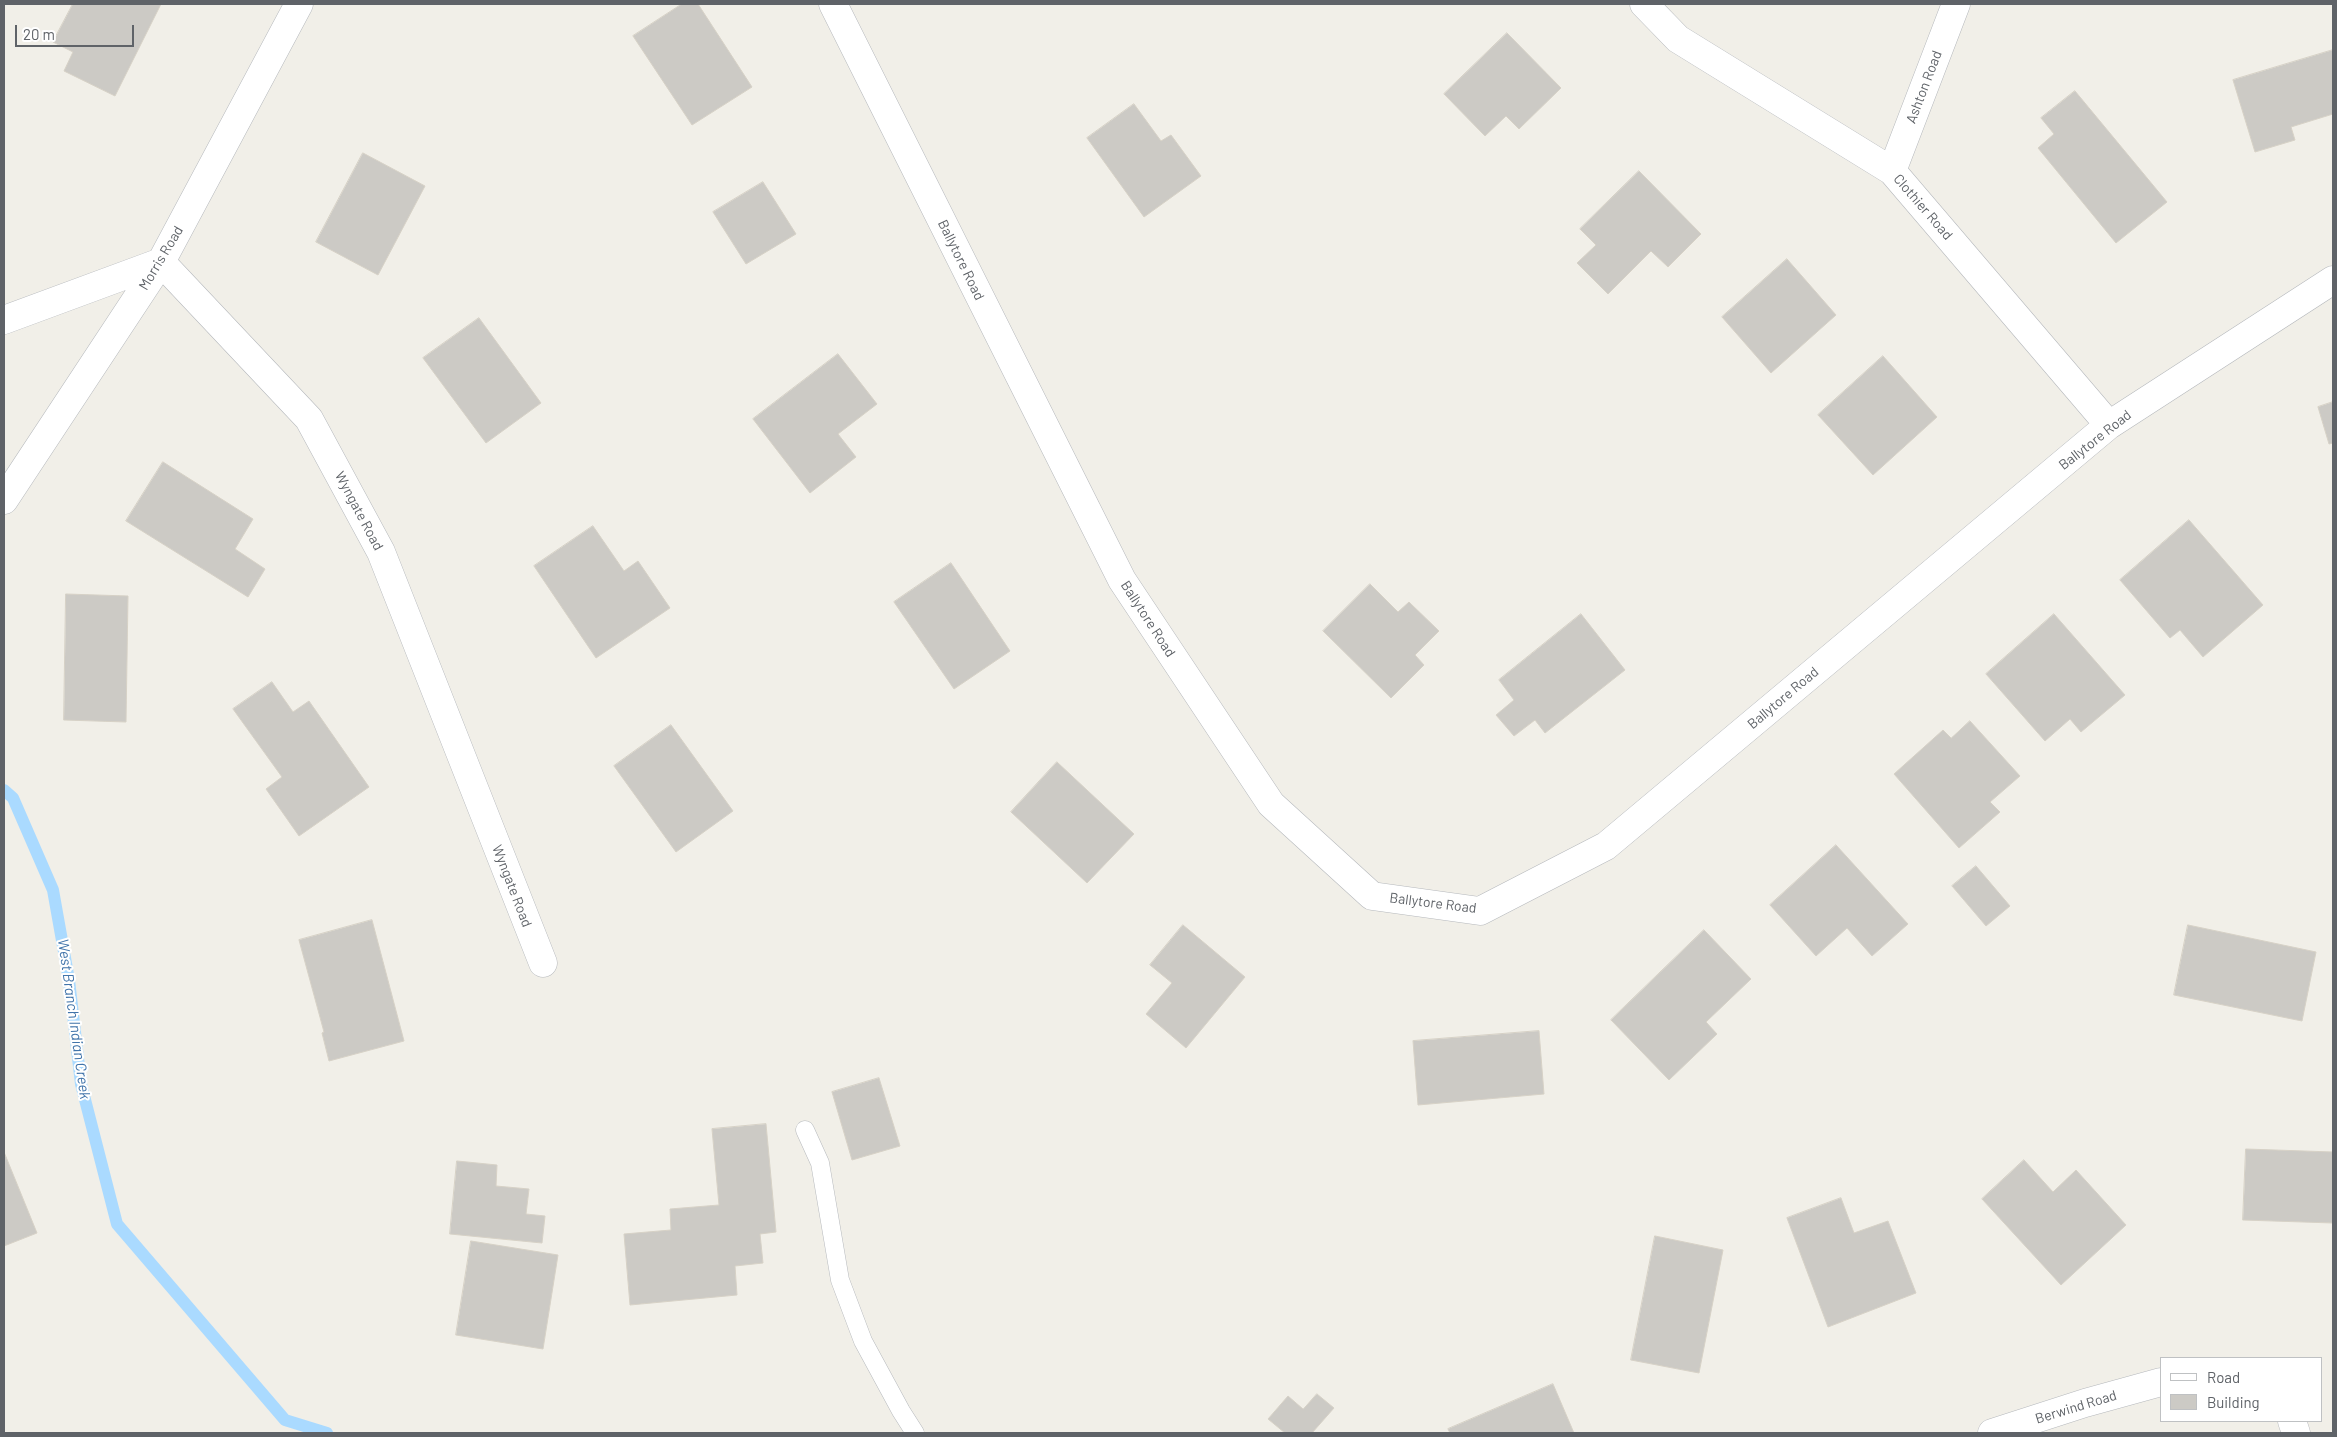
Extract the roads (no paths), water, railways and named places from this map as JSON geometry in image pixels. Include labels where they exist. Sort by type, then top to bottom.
[{"type":"street","name":"Morris Road","points":[[4,500],[161,262],[299,4]]},
{"type":"street","name":"Ballytore Road","points":[[833,4],[1122,580],[1271,804],[1372,896],[1480,911],[1606,846],[2109,425],[2333,280]]},
{"type":"street","name":"Clothier Road","points":[[1644,4],[1678,39],[1892,171],[2109,425]]},
{"type":"street","name":"Ashton Road","points":[[1892,171],[1956,4]]},
{"type":"street","points":[[4,320],[161,262]]},
{"type":"street","name":"Wyngate Road","points":[[161,262],[309,419],[314,428],[381,552],[543,963]]},
{"type":"street","name":"Berwind Road","points":[[1992,1433],[2085,1403],[2160,1382]]},
{"type":"lane","points":[[806,1130],[820,1163],[840,1280],[863,1341],[901,1412],[915,1433]]},
{"type":"waterway","name":"West Branch Indian Creek","points":[[4,790],[13,798],[53,890],[69,980],[81,1084],[117,1224],[285,1420],[327,1433]]}]
